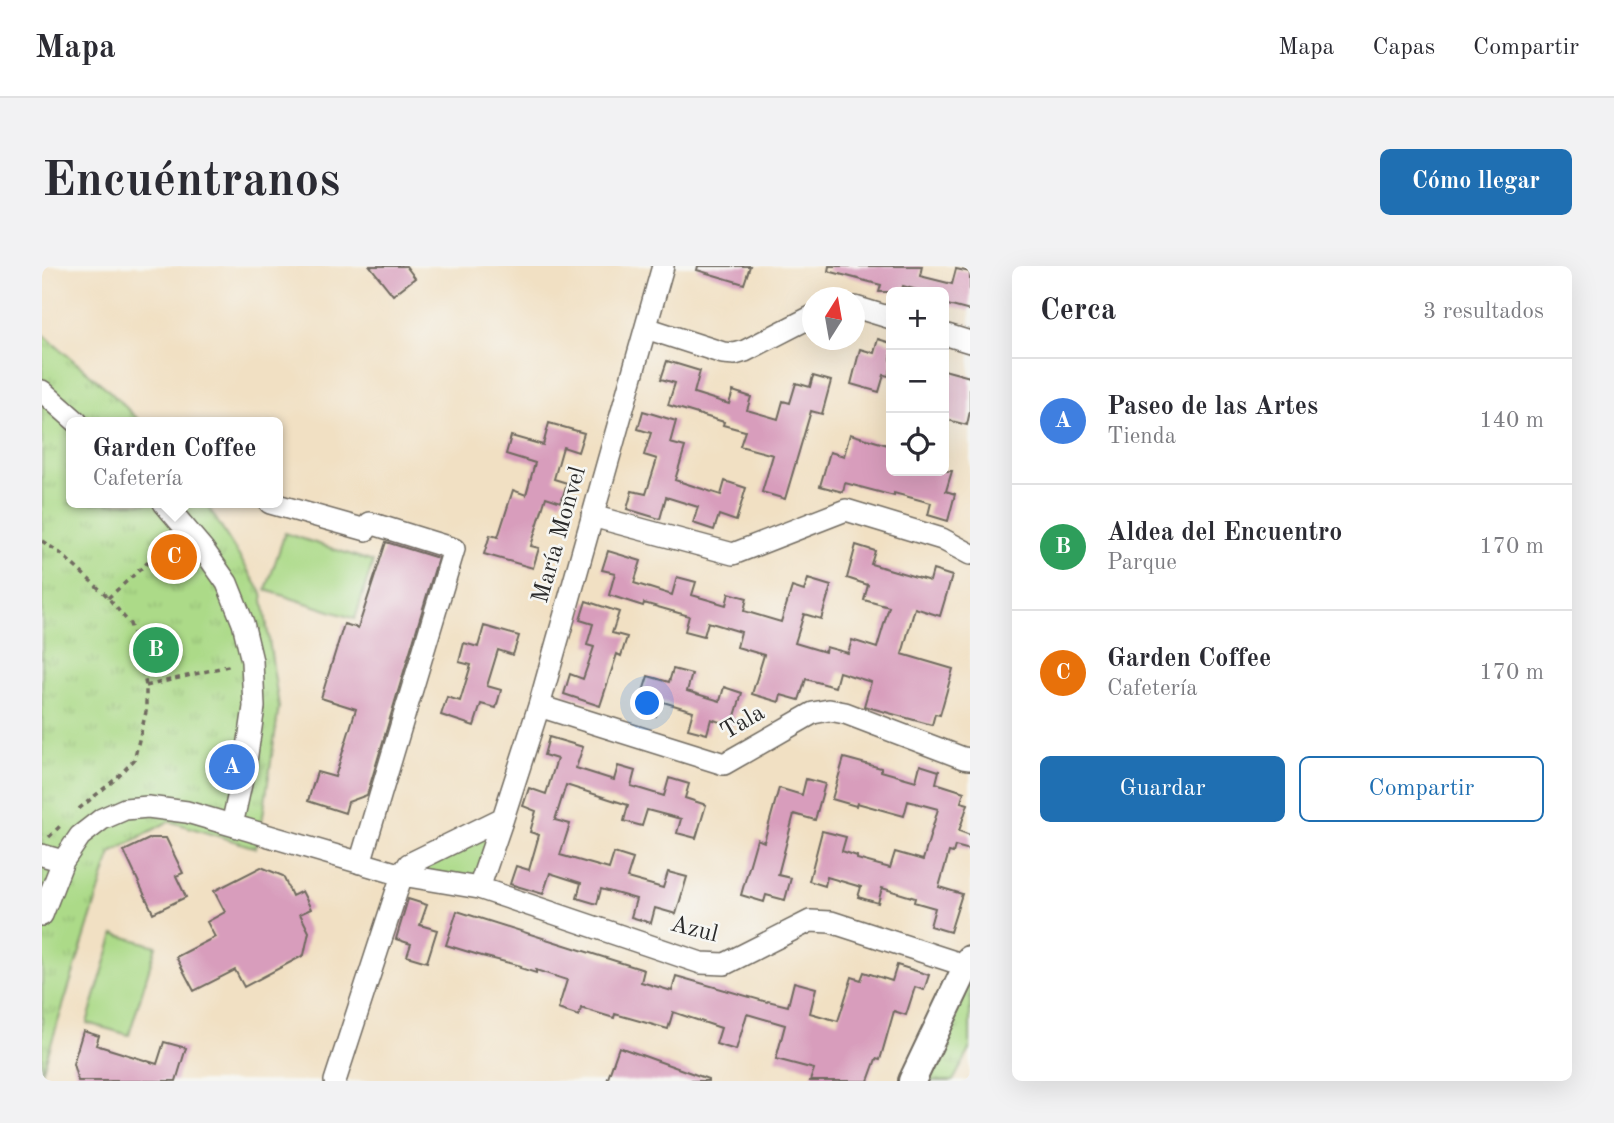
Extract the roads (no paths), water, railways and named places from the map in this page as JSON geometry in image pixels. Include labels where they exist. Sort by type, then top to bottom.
[{"type":"main road","points":[[912,1081],[968,963]]},
{"type":"street","name":"María Monvel","points":[[479,888],[539,706],[663,266]]},
{"type":"street","points":[[865,310],[886,316]]},
{"type":"street","points":[[646,328],[723,353],[735,354],[802,322]]},
{"type":"street","points":[[949,336],[970,342]]},
{"type":"street","points":[[42,391],[71,417]]},
{"type":"street","points":[[283,507],[366,530],[370,523],[454,549],[360,863]]},
{"type":"street","points":[[168,508],[228,583],[243,623],[252,661],[254,707],[232,825]]},
{"type":"street","points":[[592,516],[733,554],[846,510],[942,539],[970,554]]},
{"type":"street","name":"Tala","points":[[539,706],[724,764],[813,713],[829,710],[845,713],[970,759]]},
{"type":"street","name":"Azul","points":[[42,915],[63,861],[80,836],[102,819],[125,809],[148,807],[187,812],[402,875],[479,888],[701,963],[725,964],[810,921],[831,922],[968,963]]},
{"type":"street","points":[[335,1081],[402,875],[409,864],[503,818]]},
{"type":"street","points":[[42,855],[63,861]]},
{"type":"place","name":"Garden Coffee","points":[[174,557]]},
{"type":"place","name":"Aldea del Encuentro","points":[[156,650]]},
{"type":"place","name":"Paseo de las Artes","points":[[232,767]]}]
